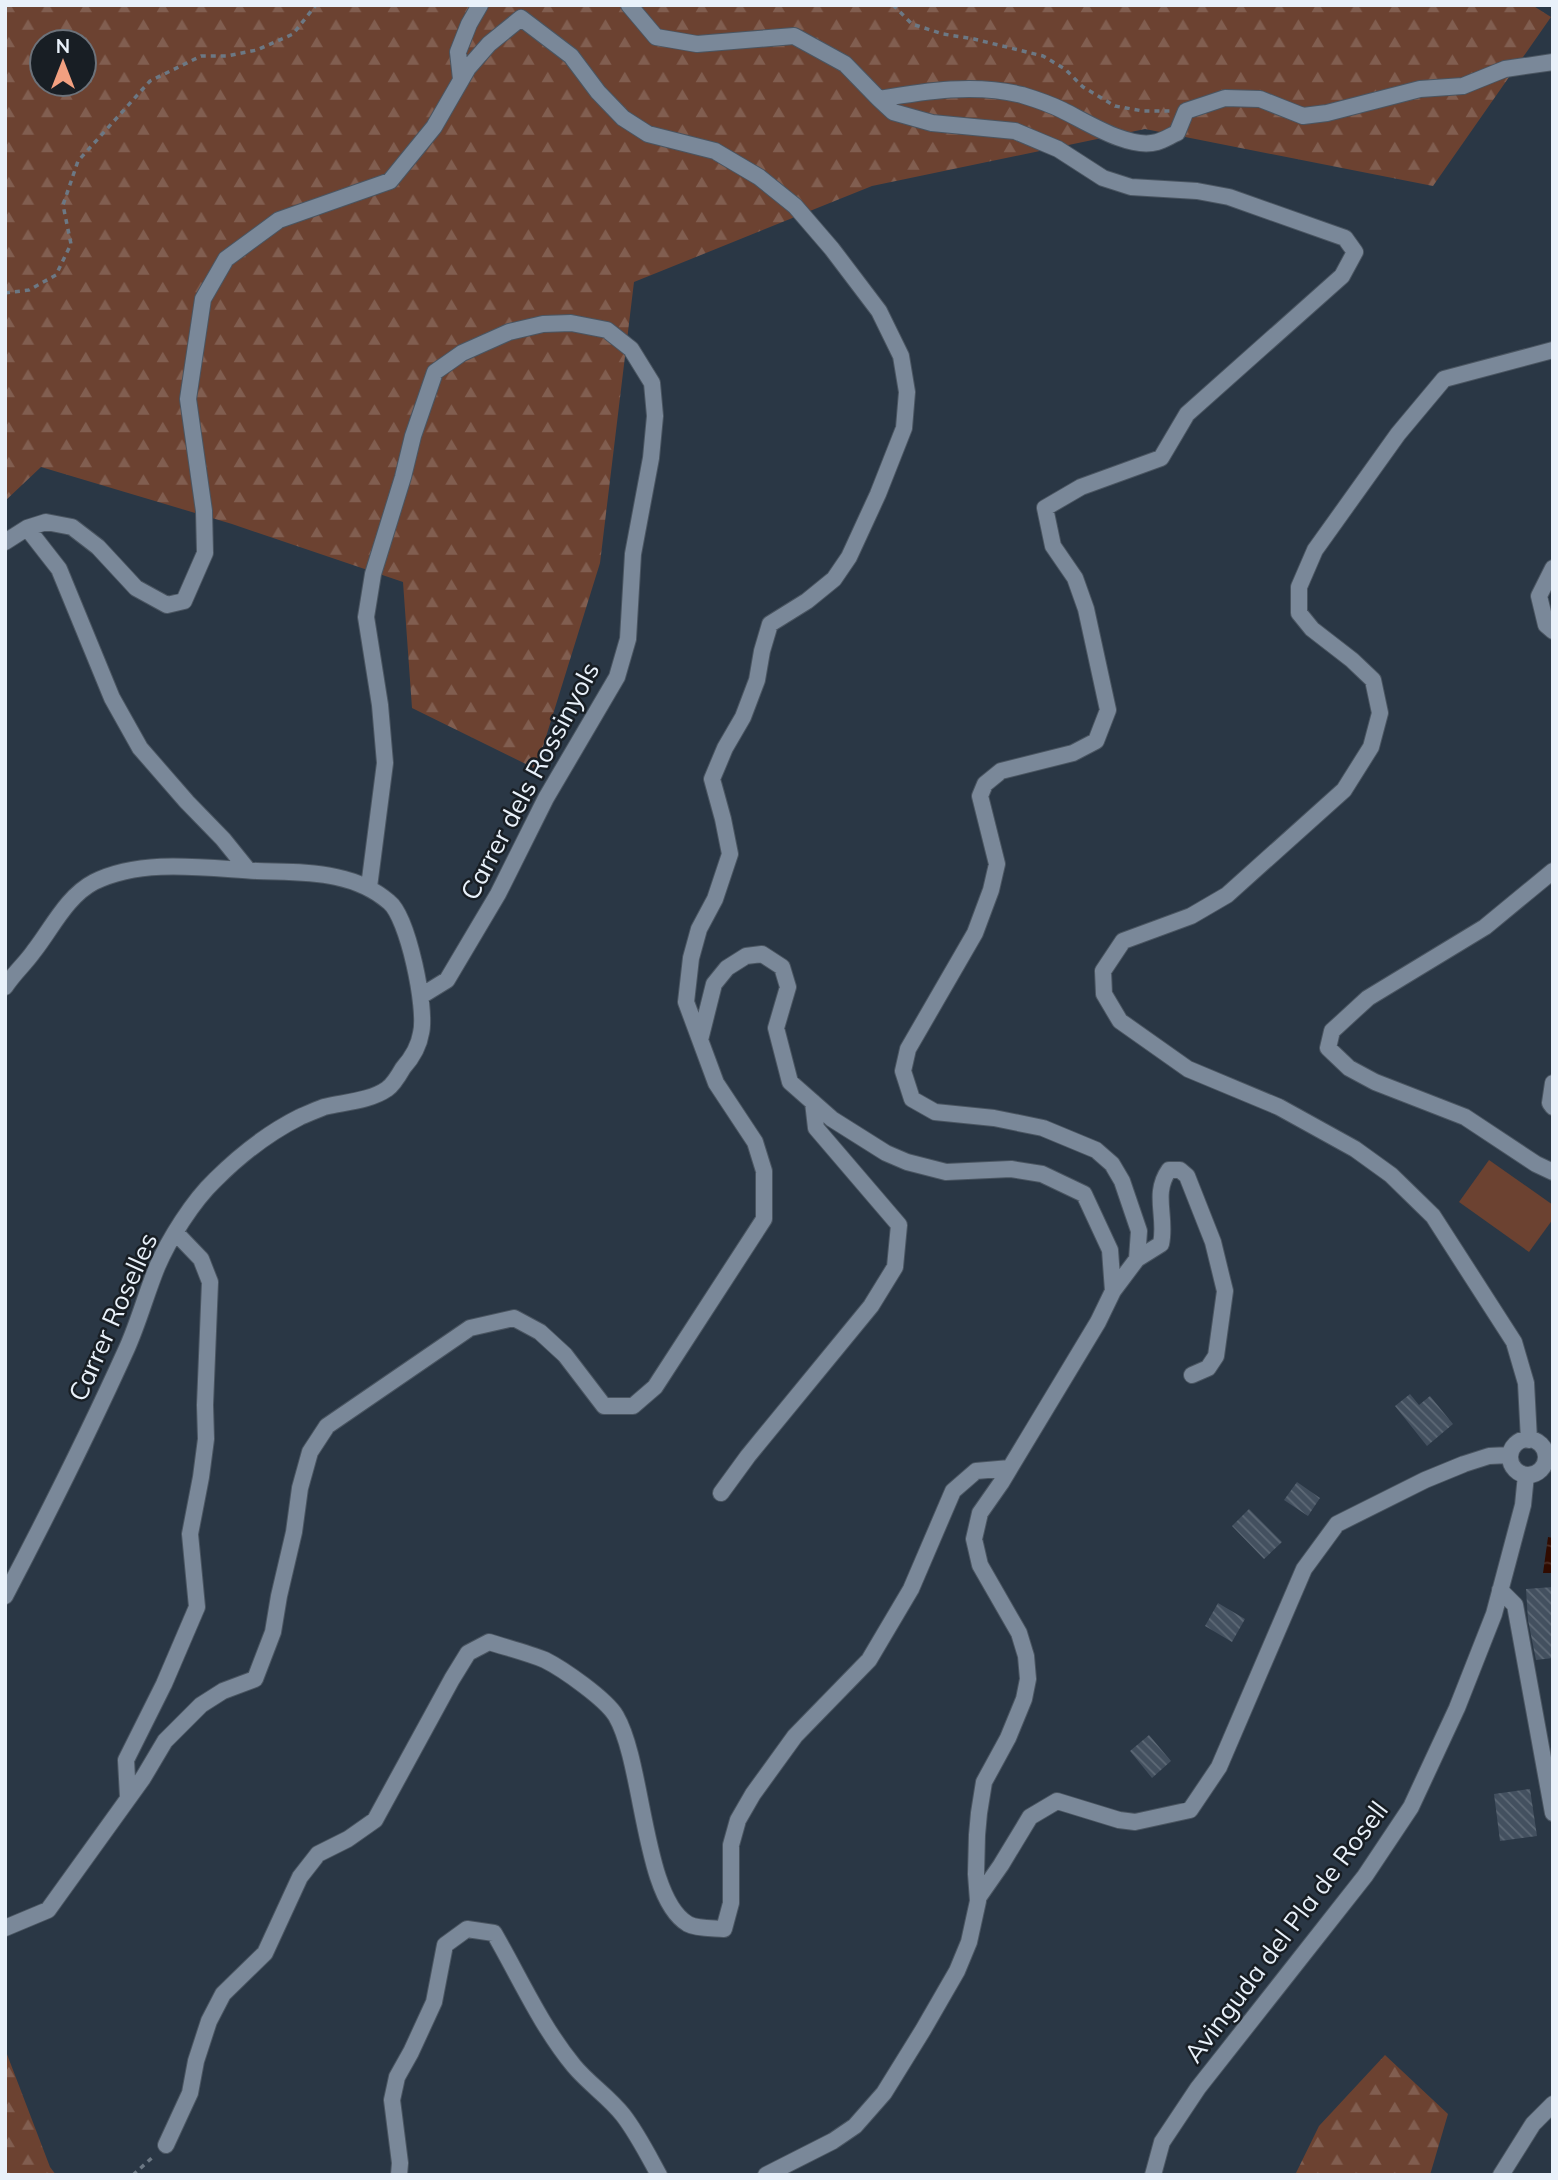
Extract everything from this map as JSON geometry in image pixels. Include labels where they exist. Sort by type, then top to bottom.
[{"type":"street","points":[[461,79],[458,52],[480,5]]},
{"type":"street","points":[[629,5],[656,37],[697,44],[794,36],[845,64],[893,112],[932,123],[1015,131],[1058,149],[1103,177],[1131,187],[1197,191],[1229,197],[1345,238],[1355,252],[1342,276],[1187,414],[1161,458],[1082,487],[1045,508],[1053,546],[1075,578],[1086,610],[1108,710],[1096,741],[1073,754],[1002,771],[985,784],[979,796],[997,864],[991,890],[975,933],[908,1049],[903,1071],[912,1099],[935,1112],[1031,1125],[1074,1139],[1096,1150],[1112,1164],[1122,1181],[1139,1231],[1137,1259]]},
{"type":"street","points":[[5,542],[27,528],[46,522],[72,527],[98,547],[136,589],[167,605],[184,601],[205,553],[204,512],[188,398],[203,299],[226,259],[279,220],[390,181],[434,127],[468,68],[489,44],[521,18],[571,56],[598,92],[623,118],[648,134],[715,151],[759,177],[796,206],[878,311],[901,356],[907,392],[904,428],[878,494],[849,557],[834,579],[807,601],[770,624],[757,680],[748,705],[712,779],[730,854],[715,899],[699,929],[691,958],[686,1002],[716,1083],[755,1142],[764,1171],[764,1219],[655,1387],[633,1406],[604,1406],[565,1355],[540,1332],[514,1318],[470,1328],[327,1426],[310,1452],[300,1488],[294,1532],[273,1632],[255,1679],[223,1691],[201,1705],[165,1741],[143,1778],[48,1910],[5,1928]]},
{"type":"street","points":[[879,99],[947,89],[1006,92],[1022,95],[1061,110],[1108,133],[1129,140],[1155,142],[1177,133],[1186,111],[1225,98],[1260,99],[1303,116],[1327,113],[1420,89],[1463,86],[1505,69],[1553,62]]},
{"type":"street","name":"Carrer dels Rossinyols","points":[[369,887],[385,763],[380,705],[366,617],[373,574],[403,477],[412,436],[435,372],[462,353],[509,332],[543,324],[571,323],[607,330],[631,349],[652,383],[655,416],[651,458],[633,554],[628,639],[617,677],[546,798],[498,894],[447,980],[421,996]]},
{"type":"street","points":[[1528,1440],[1527,1383],[1514,1342],[1433,1216],[1391,1175],[1355,1149],[1279,1107],[1188,1069],[1142,1038],[1120,1021],[1104,994],[1103,971],[1123,941],[1191,916],[1227,895],[1344,790],[1371,747],[1380,713],[1373,680],[1312,629],[1299,612],[1299,587],[1315,550],[1398,434],[1444,379],[1553,350]]},
{"type":"street","points":[[27,528],[60,569],[112,698],[140,748],[248,870]]},
{"type":"street","points":[[1553,568],[1539,596],[1546,625],[1553,631]]},
{"type":"street","name":"Carrer Roselles","points":[[5,987],[14,973],[31,956],[65,907],[91,884],[111,875],[183,866],[308,873],[337,877],[369,887],[393,904],[408,940],[421,996],[422,1033],[410,1059],[388,1089],[365,1098],[321,1108],[298,1118],[244,1152],[193,1205],[158,1265],[134,1332],[84,1441],[5,1596]]},
{"type":"street","points":[[1553,871],[1485,927],[1368,998],[1332,1031],[1328,1048],[1349,1068],[1375,1082],[1465,1117],[1536,1164],[1553,1172]]},
{"type":"street","points":[[700,1042],[714,984],[727,968],[746,956],[762,954],[782,967],[788,987],[776,1028],[790,1082],[832,1119],[886,1153],[907,1162],[946,1172],[1011,1169],[1042,1174],[1084,1194],[1110,1250],[1113,1291]]},
{"type":"street","points":[[1553,1083],[1550,1103],[1553,1107]]},
{"type":"street","points":[[721,1493],[748,1455],[872,1306],[895,1267],[899,1225],[816,1128],[813,1102]]},
{"type":"street","points":[[766,2175],[833,2141],[855,2126],[884,2093],[957,1971],[969,1942],[978,1898],[977,1835],[984,1782],[1008,1738],[1024,1699],[1028,1679],[1026,1656],[1018,1633],[980,1565],[974,1539],[981,1513],[1098,1322],[1113,1291],[1137,1259],[1161,1244],[1164,1230],[1160,1182],[1169,1170],[1180,1170],[1187,1176],[1213,1242],[1225,1290],[1216,1356],[1208,1368],[1192,1376]]},
{"type":"street","points":[[128,1797],[126,1760],[164,1684],[197,1606],[190,1534],[206,1439],[205,1392],[211,1282],[201,1259],[176,1233]]},
{"type":"street","points":[[1528,1440],[1549,1449],[1539,1471],[1526,1475],[1515,1470],[1510,1463],[1513,1446],[1518,1442],[1528,1440]]},
{"type":"street","points":[[978,1898],[1030,1818],[1057,1801],[1119,1820],[1135,1822],[1190,1811],[1219,1767],[1304,1569],[1337,1524],[1425,1480],[1464,1464],[1489,1456],[1510,1455]]},
{"type":"street","points":[[166,2145],[190,2093],[196,2061],[209,2021],[223,1994],[265,1953],[300,1877],[318,1854],[348,1839],[375,1820],[468,1653],[489,1642],[546,1661],[606,1704],[615,1714],[624,1735],[639,1787],[645,1827],[663,1895],[678,1916],[690,1926],[724,1929],[731,1903],[731,1845],[738,1820],[753,1794],[795,1736],[869,1660],[911,1589],[953,1491],[976,1471],[1010,1468]]},
{"type":"street","name":"Avinguda del Pla de Rosell","points":[[1151,2174],[1163,2142],[1199,2088],[1365,1876],[1411,1807],[1457,1708],[1494,1614],[1523,1505],[1526,1475]]},
{"type":"street","points":[[1500,1590],[1515,1605],[1553,1813]]},
{"type":"street","points":[[399,2175],[400,2163],[392,2100],[397,2077],[434,2002],[445,1945],[467,1929],[494,1933],[539,2016],[574,2066],[624,2116],[660,2175]]},
{"type":"street","points":[[1501,2175],[1533,2124],[1553,2104]]},
{"type":"path","points":[[5,293],[29,290],[56,275],[71,244],[63,205],[78,161],[150,81],[201,56],[227,56],[257,50],[293,34],[316,5]]},
{"type":"path","points":[[893,5],[912,24],[1043,56],[1065,69],[1083,87],[1115,106],[1143,111],[1186,111]]},
{"type":"path","points":[[133,2175],[166,2145]]},
{"type":"green space","points":[[5,5],[1532,5],[1551,17],[1433,186],[1145,129],[872,186],[634,282],[600,563],[536,769],[412,708],[403,582],[232,524],[41,467],[5,501]]},
{"type":"green space","points":[[1489,1160],[1553,1205],[1553,1219],[1529,1252],[1459,1202]]},
{"type":"green space","points":[[5,2049],[50,2167],[56,2175],[5,2175]]},
{"type":"green space","points":[[1385,2055],[1448,2114],[1430,2175],[1295,2175],[1319,2126]]},
{"type":"water","points":[[1548,1537],[1553,1538],[1553,1573],[1543,1573]]},
{"type":"building","points":[[1410,1394],[1419,1405],[1430,1396],[1453,1424],[1427,1446],[1395,1406]]},
{"type":"building","points":[[1297,1482],[1320,1498],[1308,1516],[1284,1500]]},
{"type":"building","points":[[1249,1509],[1282,1542],[1264,1559],[1232,1526]]},
{"type":"building","points":[[1553,1587],[1553,1658],[1536,1660],[1528,1620],[1526,1589]]},
{"type":"building","points":[[1218,1603],[1245,1619],[1232,1642],[1205,1626]]},
{"type":"building","points":[[1149,1735],[1171,1761],[1152,1778],[1130,1751]]},
{"type":"building","points":[[1530,1789],[1537,1836],[1500,1841],[1494,1794]]}]
